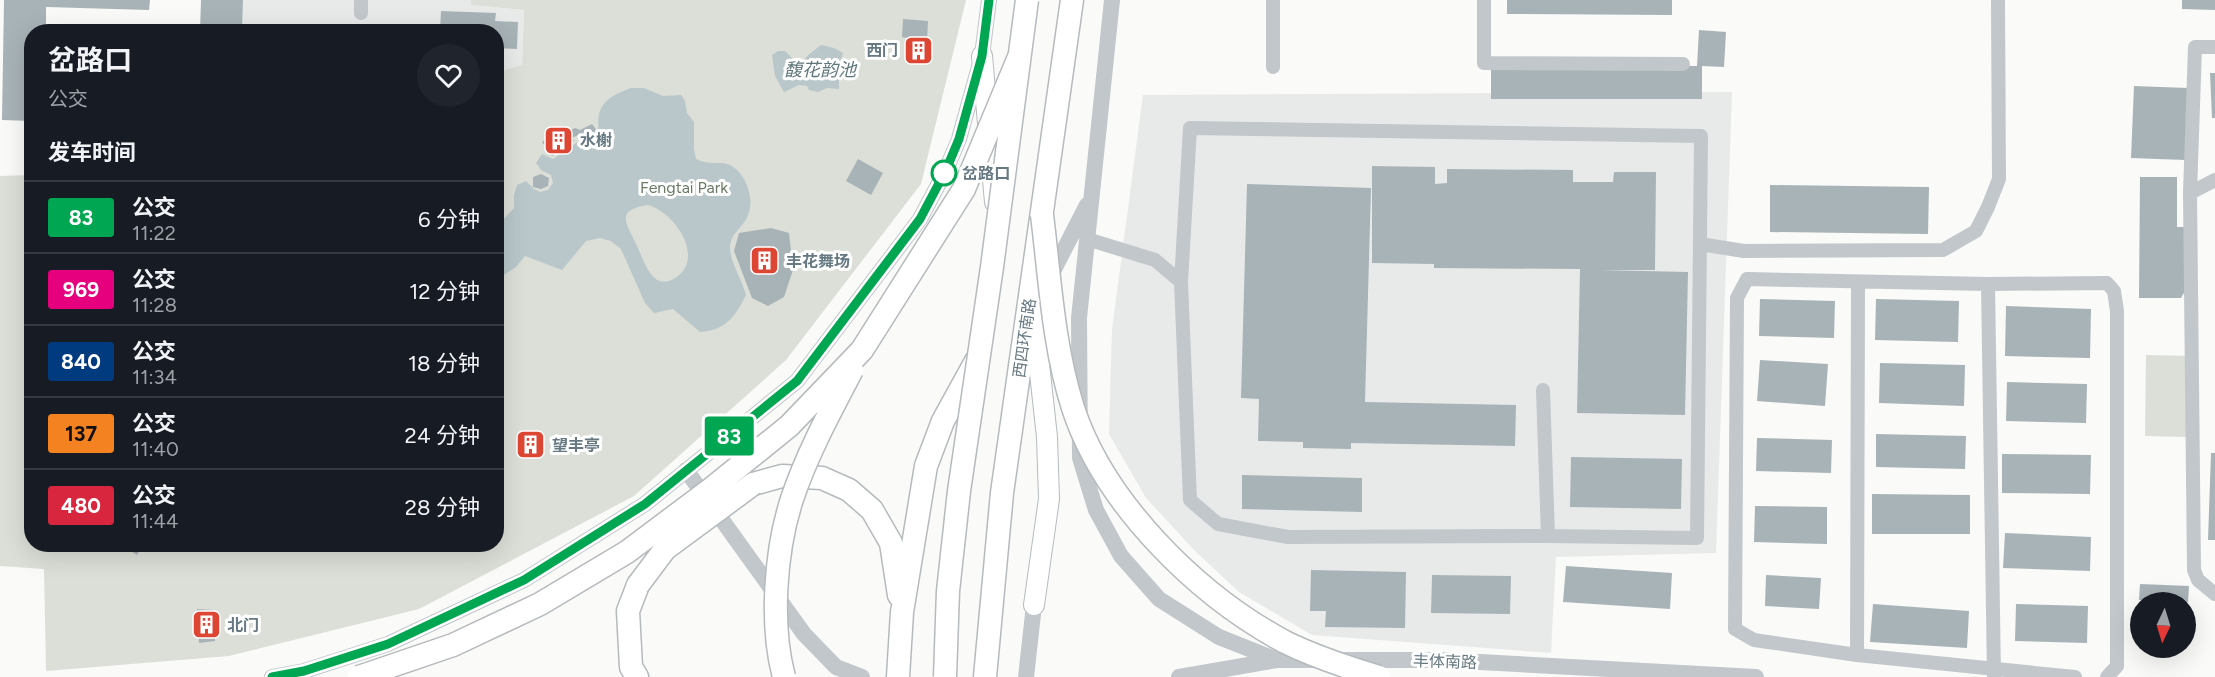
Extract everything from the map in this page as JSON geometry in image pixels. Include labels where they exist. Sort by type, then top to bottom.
[{"type":"highway","points":[[945,677],[948,591],[958,502],[1027,0]]},
{"type":"highway","name":"西四环南路","points":[[984,677],[1002,493],[1073,0]]},
{"type":"highway","points":[[784,677],[776,619],[779,560],[791,500],[816,440],[862,350],[964,189],[1019,57]]},
{"type":"highway","points":[[1042,215],[1061,363],[1073,409],[1089,448],[1113,490],[1151,536],[1231,608],[1284,641],[1331,663],[1379,677]]},
{"type":"highway","points":[[359,677],[453,645],[540,604],[627,552],[711,489],[789,426],[862,350]]},
{"type":"highway","points":[[899,667],[902,612],[926,466],[943,421],[976,360]]},
{"type":"highway","points":[[637,677],[631,667],[628,610],[638,585],[665,549],[753,484],[782,476],[822,478],[849,490],[872,510],[891,543],[902,612]]},
{"type":"main road","points":[[976,360],[1027,0]]},
{"type":"main road","name":"西四环南路","points":[[1034,605],[1049,499],[1047,437],[1033,310],[1073,0]]},
{"type":"main road","points":[[982,56],[997,221]]},
{"type":"street","points":[[272,677],[304,671],[388,644],[524,580],[645,504],[797,381],[920,219],[946,170],[959,139],[982,56],[989,0]]},
{"type":"street","name":"西四环南路","points":[[1033,310],[1091,196],[1112,0]]},
{"type":"street","points":[[1273,0],[1273,67]]},
{"type":"street","points":[[1484,0],[1484,63],[1683,64]]},
{"type":"street","points":[[1700,244],[1744,251],[1944,250],[1976,231],[1989,207],[1999,179],[1998,0]]},
{"type":"street","points":[[2215,48],[2196,47],[2190,193],[2194,570],[2199,580],[2215,594]]},
{"type":"street","points":[[1190,128],[1701,136],[1697,538],[1288,537],[1218,524],[1190,500],[1181,282],[1190,128]]},
{"type":"street","points":[[2190,193],[2215,180]]},
{"type":"street","points":[[1091,196],[1079,318],[1080,458],[1096,510],[1121,555],[1159,599],[1219,637],[1277,660]]},
{"type":"street","points":[[1087,239],[1155,260],[1181,282]]},
{"type":"street","points":[[2075,677],[1994,673],[1857,656],[1754,640],[1735,629],[1737,298],[1747,279],[1988,284],[2107,283],[2114,291],[2117,311],[2117,666],[2107,677]]},
{"type":"street","points":[[1857,656],[1858,282]]},
{"type":"street","points":[[1988,284],[1994,673]]},
{"type":"street","points":[[1543,390],[1548,536]]},
{"type":"street","points":[[686,470],[804,634],[836,667],[862,677]]},
{"type":"street","name":"西四环南路","points":[[1026,677],[1034,605]]},
{"type":"street","points":[[388,644],[388,677]]},
{"type":"street","points":[[1179,677],[1277,660]]},
{"type":"street","name":"丰体南路","points":[[1277,660],[1443,660],[1571,672],[1756,677]]},
{"type":"street","points":[[304,671],[324,677]]},
{"type":"shaded area","points":[[243,0],[471,0],[472,5],[524,10],[522,65],[504,70],[504,24],[242,24]]},
{"type":"shaded area","points":[[1732,92],[1716,553],[1556,557],[1551,653],[1312,635],[1239,592],[1195,551],[1146,498],[1109,434],[1112,329],[1143,95]]},
{"type":"green space","name":"Fengtai Park","points":[[471,0],[966,0],[921,184],[786,360],[634,496],[419,609],[229,656],[46,671],[44,569],[0,566],[0,176],[24,175],[24,552],[504,552],[504,70],[522,65],[524,10],[471,5]]},
{"type":"green space","points":[[2146,355],[2190,356],[2189,437],[2145,436]]},
{"type":"water","name":"馥花韵池","points":[[821,45],[843,53],[839,65],[839,89],[827,88],[818,92],[809,90],[807,86],[799,85],[784,92],[775,76],[772,55],[778,51],[785,51],[795,61],[802,63]]},
{"type":"water","points":[[631,88],[644,88],[663,96],[681,95],[685,101],[687,113],[694,122],[696,159],[732,166],[745,181],[750,194],[750,208],[744,223],[735,233],[730,247],[732,259],[746,295],[729,321],[717,328],[700,332],[673,309],[654,313],[645,303],[621,249],[611,241],[600,238],[586,241],[562,270],[525,256],[516,267],[504,275],[504,219],[514,208],[517,185],[526,181],[540,192],[548,190],[553,183],[551,175],[541,170],[536,163],[542,154],[553,159],[579,141],[583,146],[599,133],[601,109],[615,95]],"holes":[[[648,205],[667,216],[682,235],[687,246],[688,257],[685,267],[678,276],[662,282],[650,273],[626,219],[631,210]]]},
{"type":"building","points":[[4,0],[150,0],[149,10],[46,7],[46,24],[24,24],[24,121],[2,120]]},
{"type":"building","points":[[201,0],[243,0],[242,24],[200,24]]},
{"type":"building","points":[[1507,0],[1672,0],[1672,15],[1507,14]]},
{"type":"building","points":[[2182,0],[2215,0],[2215,10],[2182,9]]},
{"type":"building","points":[[441,11],[496,13],[495,21],[518,22],[517,49],[504,48],[504,24],[440,24]]},
{"type":"building","name":"西门","points":[[903,19],[928,21],[926,63],[911,62],[912,39],[902,37]]},
{"type":"building","points":[[1699,30],[1726,32],[1724,67],[1702,66],[1702,99],[1491,99],[1491,66],[1697,66]]},
{"type":"building","points":[[2210,73],[2215,73],[2215,118],[2212,118]]},
{"type":"building","points":[[2134,86],[2188,88],[2185,160],[2131,158]]},
{"type":"building","name":"水榭","points":[[592,124],[598,132],[583,142],[578,135],[572,138],[574,141],[552,156],[542,142],[563,127],[566,132],[575,128],[580,130]]},
{"type":"building","points":[[858,159],[883,173],[871,195],[846,181]]},
{"type":"building","points":[[1372,166],[1435,167],[1435,184],[1447,183],[1447,169],[1573,170],[1573,182],[1613,182],[1614,172],[1656,172],[1655,270],[1599,270],[1688,272],[1685,415],[1577,413],[1580,269],[1434,268],[1434,264],[1372,263]]},
{"type":"building","points":[[541,174],[549,178],[548,186],[541,189],[533,187],[533,177]]},
{"type":"building","points":[[2140,177],[2177,177],[2177,227],[2186,227],[2185,291],[2181,298],[2139,298]]},
{"type":"building","points":[[1247,184],[1371,188],[1365,402],[1516,405],[1515,446],[1351,443],[1351,449],[1303,448],[1303,442],[1258,441],[1259,399],[1241,398]]},
{"type":"building","points":[[1770,185],[1929,187],[1928,234],[1770,232]]},
{"type":"building","name":"丰花舞场","points":[[771,228],[789,233],[793,270],[784,297],[768,306],[752,298],[734,251],[739,233]]},
{"type":"building","points":[[1760,299],[1835,301],[1834,338],[1759,336]]},
{"type":"building","points":[[1876,299],[1959,301],[1958,342],[1875,340]]},
{"type":"building","points":[[2006,306],[2091,309],[2090,358],[2005,356]]},
{"type":"building","points":[[1760,360],[1828,364],[1825,406],[1757,401]]},
{"type":"building","points":[[1880,363],[1965,365],[1964,406],[1879,403]]},
{"type":"building","points":[[2007,382],[2087,384],[2086,423],[2006,421]]},
{"type":"building","points":[[1876,434],[1966,436],[1965,469],[1876,467]]},
{"type":"building","name":"望丰亭","points":[[528,437],[537,439],[539,448],[533,453],[524,450],[523,442]]},
{"type":"building","points":[[1757,438],[1832,440],[1831,473],[1756,471]]},
{"type":"building","points":[[2211,453],[2215,453],[2215,540],[2208,540]]},
{"type":"building","points":[[2002,454],[2091,455],[2090,494],[2002,493]]},
{"type":"building","points":[[1571,457],[1682,459],[1681,509],[1570,507]]},
{"type":"building","points":[[1242,475],[1362,478],[1362,512],[1242,509]]},
{"type":"building","points":[[1872,494],[1970,495],[1970,534],[1872,534]]},
{"type":"building","points":[[1755,506],[1827,507],[1827,544],[1754,542]]},
{"type":"building","points":[[2005,533],[2091,537],[2090,571],[2003,568]]},
{"type":"building","points":[[1566,566],[1672,573],[1670,609],[1563,602]]},
{"type":"building","points":[[1311,570],[1406,572],[1405,628],[1325,627],[1326,611],[1310,611]]},
{"type":"building","points":[[1432,575],[1511,576],[1510,614],[1431,613]]},
{"type":"building","points":[[1766,575],[1821,578],[1819,609],[1765,606]]},
{"type":"building","points":[[2140,584],[2189,586],[2189,592],[2140,592]]},
{"type":"building","points":[[1873,604],[1969,611],[1967,648],[1870,642]]},
{"type":"building","points":[[2016,604],[2088,606],[2087,643],[2015,641]]},
{"type":"building","name":"北门","points":[[197,609],[213,610],[215,641],[199,643]]},
{"type":"bus line","name":"83","points":[[272,677],[304,671],[388,644],[524,580],[645,504],[797,381],[920,219],[946,170],[959,139],[982,56],[989,0]]},
{"type":"place","name":"西门","points":[[919,50]]},
{"type":"place","name":"水榭","points":[[559,140]]},
{"type":"place","name":"岔路口","points":[[944,173]]},
{"type":"place","name":"丰花舞场","points":[[765,261]]},
{"type":"place","name":"望丰亭","points":[[531,445]]},
{"type":"place","name":"北门","points":[[206,625]]}]
